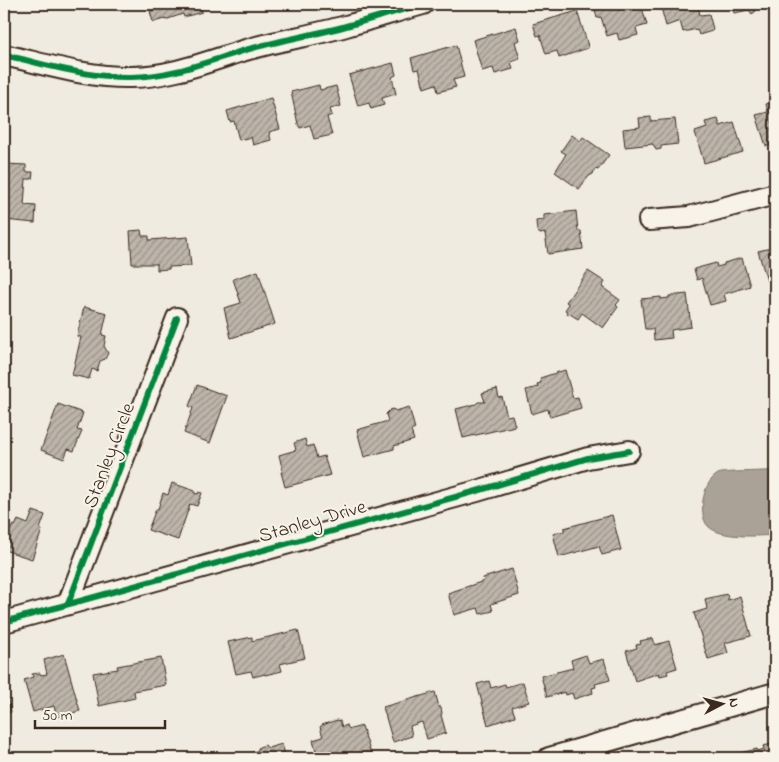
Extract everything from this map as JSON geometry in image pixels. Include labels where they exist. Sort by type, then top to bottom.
[{"type":"street","points":[[4,55],[84,73],[111,77],[154,75],[177,71],[251,49],[345,26],[423,4]]},
{"type":"street","points":[[650,220],[690,217],[775,194]]},
{"type":"street","name":"Stanley Circle","points":[[68,604],[177,318]]},
{"type":"street","name":"Stanley Drive","points":[[4,622],[477,491],[588,458],[628,451]]},
{"type":"street","points":[[549,758],[775,693]]},
{"type":"shaded area","points":[[775,470],[775,535],[730,535],[721,533],[708,526],[704,517],[703,500],[708,486],[715,476],[728,472]]},
{"type":"building","points":[[153,4],[200,4],[202,12],[184,17],[183,14],[153,22],[150,11],[155,10]]},
{"type":"building","points":[[601,4],[641,4],[647,25],[636,28],[638,35],[619,40],[617,33],[607,36],[601,17],[597,18],[594,6]]},
{"type":"building","points":[[660,4],[705,4],[698,6],[700,15],[709,14],[713,29],[699,35],[697,29],[683,32],[680,21],[666,26]]},
{"type":"building","points":[[730,4],[757,4],[755,6],[756,11],[752,14],[749,10],[734,13]]},
{"type":"building","points":[[577,11],[588,48],[559,58],[557,51],[546,54],[540,35],[537,36],[533,24]]},
{"type":"building","points":[[516,27],[520,40],[515,42],[520,59],[511,62],[513,69],[495,74],[493,68],[482,71],[473,40]]},
{"type":"building","points":[[456,45],[464,77],[453,80],[456,87],[438,92],[436,84],[424,88],[419,69],[414,70],[411,58]]},
{"type":"building","points":[[393,63],[396,75],[392,77],[396,94],[382,98],[384,105],[371,109],[369,103],[358,106],[349,75]]},
{"type":"building","points":[[319,85],[320,90],[336,86],[341,106],[330,109],[332,115],[327,117],[332,135],[314,139],[310,125],[300,128],[298,124],[291,92]]},
{"type":"building","points":[[271,98],[280,129],[269,132],[271,140],[253,145],[251,137],[239,140],[234,121],[230,122],[227,111]]},
{"type":"building","points":[[775,102],[775,144],[766,146],[756,115],[768,112],[766,104]]},
{"type":"building","points":[[651,117],[651,121],[675,119],[678,144],[661,146],[661,149],[656,150],[653,144],[625,147],[623,129],[640,127],[639,118]]},
{"type":"building","points":[[718,119],[720,126],[734,122],[743,152],[704,163],[695,132],[707,128],[705,122]]},
{"type":"building","points":[[572,135],[580,141],[583,137],[609,155],[598,170],[595,169],[593,174],[589,176],[579,189],[555,172],[566,154],[561,151]]},
{"type":"building","points":[[6,164],[26,165],[26,172],[33,172],[32,179],[26,179],[24,205],[36,206],[35,223],[4,220]]},
{"type":"building","points":[[576,211],[578,231],[581,231],[583,249],[548,254],[545,233],[540,234],[537,231],[536,221],[544,220],[544,215]]},
{"type":"building","points":[[141,230],[142,236],[149,236],[149,240],[188,237],[191,266],[169,267],[169,269],[157,270],[157,264],[132,264],[130,231]]},
{"type":"building","points":[[775,247],[775,288],[772,279],[767,281],[758,251]]},
{"type":"building","points":[[742,258],[750,286],[724,294],[726,301],[710,305],[702,278],[697,280],[694,269],[716,263],[717,267]]},
{"type":"building","points":[[258,271],[275,324],[231,338],[224,308],[241,303],[233,279]]},
{"type":"building","points":[[588,271],[605,282],[602,287],[620,300],[616,305],[618,307],[603,328],[582,313],[578,319],[567,314],[568,312],[565,310],[569,304],[566,302]]},
{"type":"building","points":[[687,294],[691,327],[671,330],[672,338],[654,340],[653,329],[645,329],[641,299],[661,297],[661,299]]},
{"type":"building","points":[[84,307],[107,313],[102,335],[106,336],[104,346],[108,353],[105,359],[100,361],[97,371],[92,369],[89,379],[72,375],[81,337],[77,336]]},
{"type":"building","points":[[565,370],[573,398],[578,397],[581,408],[550,417],[548,409],[532,414],[526,390],[538,387],[537,384],[541,383],[540,378]]},
{"type":"building","points":[[197,385],[227,396],[210,443],[184,433],[193,408],[189,406]]},
{"type":"building","points":[[497,389],[499,398],[502,397],[507,416],[512,415],[515,426],[463,438],[456,409],[478,402],[485,402],[482,393]]},
{"type":"building","points":[[58,404],[83,413],[77,430],[82,431],[74,451],[68,449],[64,459],[41,450]]},
{"type":"building","points":[[409,407],[415,429],[411,431],[414,440],[394,446],[394,449],[364,457],[357,430],[388,421],[386,414],[390,410],[396,411]]},
{"type":"building","points":[[305,439],[307,447],[313,445],[317,458],[324,456],[330,475],[285,487],[279,455],[296,450],[294,443]]},
{"type":"building","points":[[172,483],[195,491],[194,493],[202,493],[197,506],[190,504],[178,540],[148,530],[163,493],[168,495]]},
{"type":"building","points":[[33,511],[45,515],[32,559],[4,550],[4,529],[10,531],[18,520],[28,524]]},
{"type":"building","points":[[612,515],[621,550],[602,555],[599,546],[559,557],[553,534],[564,531],[564,528]]},
{"type":"building","points":[[512,569],[519,595],[491,604],[493,611],[480,614],[478,608],[454,615],[448,593],[484,581],[483,578]]},
{"type":"building","points":[[727,594],[728,600],[740,596],[751,636],[725,643],[728,653],[708,659],[694,613],[707,609],[705,599]]},
{"type":"building","points":[[298,630],[305,658],[280,664],[282,671],[265,675],[253,677],[251,671],[236,674],[228,642],[252,637],[252,641]]},
{"type":"building","points":[[653,638],[655,645],[669,641],[677,668],[667,671],[668,674],[660,676],[659,673],[635,681],[626,651],[637,648],[636,645],[641,644],[640,641]]},
{"type":"building","points":[[64,654],[80,711],[57,717],[54,706],[33,712],[24,680],[33,677],[32,674],[47,674],[44,660]]},
{"type":"building","points":[[586,655],[589,663],[604,659],[610,680],[595,684],[596,687],[592,688],[593,693],[574,699],[572,693],[566,695],[565,692],[547,697],[541,676],[573,668],[571,660]]},
{"type":"building","points":[[161,658],[166,685],[134,691],[135,698],[99,706],[93,673],[118,669],[117,666]]},
{"type":"building","points":[[489,681],[491,688],[505,684],[506,687],[523,682],[529,702],[512,707],[515,716],[488,725],[477,684]]},
{"type":"building","points":[[4,684],[11,712],[4,714]]},
{"type":"building","points":[[435,692],[439,707],[441,708],[446,733],[427,739],[422,722],[410,726],[412,736],[393,742],[383,707]]},
{"type":"building","points":[[337,720],[340,721],[342,727],[347,725],[351,729],[362,726],[372,757],[318,758],[313,740],[323,737],[320,727],[322,725]]},
{"type":"building","points":[[282,744],[286,758],[251,758],[250,753],[257,751],[259,747],[265,745],[268,748]]},
{"type":"building","points":[[772,744],[773,747],[775,746],[775,758],[737,758],[736,754],[757,749],[758,751],[764,749],[763,746]]},
{"type":"cycle path","points":[[4,55],[67,70],[99,75],[115,77],[146,76],[176,71],[249,49],[334,29],[423,4]]},
{"type":"cycle path","points":[[68,604],[177,318]]},
{"type":"cycle path","points":[[4,622],[477,491],[588,458],[629,451]]}]
